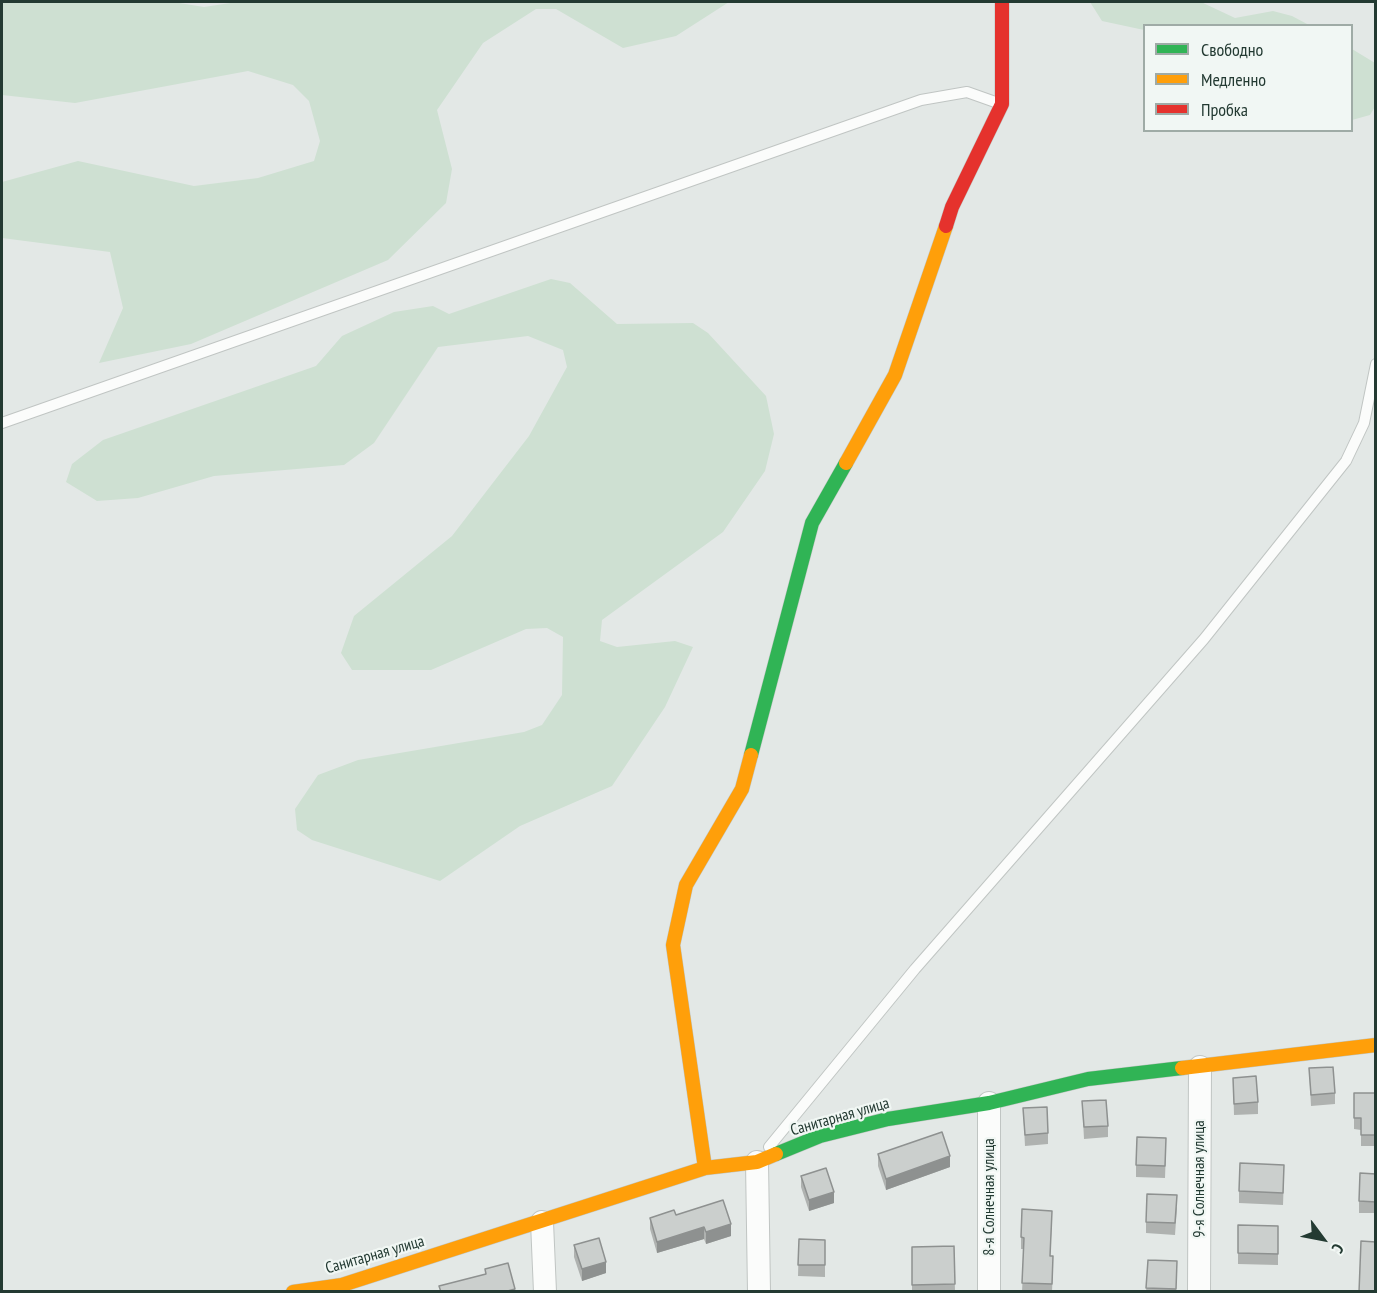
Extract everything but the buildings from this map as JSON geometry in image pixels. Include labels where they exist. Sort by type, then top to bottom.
[{"type":"street","points":[[705,1168],[673,945],[686,885],[742,789],[812,523],[895,375],[952,207],[1002,104],[1002,2]]},
{"type":"street","name":"Санитарная улица","points":[[293,1292],[342,1288],[705,1168],[757,1162],[820,1136],[888,1119],[989,1102],[1088,1079],[1376,1045]]},
{"type":"street","name":"9-я Солнечная улица","points":[[1199,1292],[1200,1067]]},
{"type":"street","name":"8-я Солнечная улица","points":[[989,1102],[989,1292]]},
{"type":"street","points":[[757,1162],[759,1292]]},
{"type":"street","points":[[542,1222],[545,1292]]},
{"type":"lane","points":[[2,423],[921,100],[967,92],[1002,104]]},
{"type":"lane","points":[[757,1162],[915,969],[1204,639],[1346,461],[1365,423],[1376,364]]},
{"type":"green space","points":[[2,2],[173,2],[204,7],[237,2],[729,2],[676,36],[623,48],[556,9],[536,9],[483,43],[437,110],[452,169],[446,203],[388,260],[191,344],[99,363],[123,308],[110,252],[2,238],[2,182],[78,161],[194,186],[258,178],[314,161],[320,141],[309,101],[293,85],[248,71],[75,103],[2,95]]},
{"type":"green space","points":[[1090,2],[1201,2],[1235,18],[1273,11],[1292,16],[1307,24],[1143,24],[1143,30],[1102,21]]},
{"type":"green space","points":[[1353,50],[1375,63],[1376,105],[1370,115],[1353,120]]},
{"type":"green space","points":[[551,279],[570,283],[617,324],[693,323],[708,333],[766,396],[774,434],[765,471],[723,532],[602,620],[600,641],[617,647],[675,641],[693,647],[665,707],[612,786],[520,826],[440,881],[312,840],[297,830],[295,809],[318,775],[358,760],[524,732],[542,725],[562,695],[563,637],[547,628],[526,629],[431,670],[352,670],[341,653],[354,616],[452,536],[529,436],[567,367],[563,350],[528,336],[438,347],[374,443],[344,465],[214,476],[138,498],[97,501],[66,482],[72,464],[103,440],[316,366],[342,336],[394,312],[433,306],[449,314]]},
{"type":"traffic: fast","points":[[751,755],[812,523],[846,463]]},
{"type":"traffic: fast","points":[[776,1154],[820,1136],[888,1119],[989,1103],[1088,1079],[1182,1068]]},
{"type":"traffic: slow","points":[[846,463],[895,375],[946,226]]},
{"type":"traffic: slow","points":[[705,1168],[673,945],[686,885],[742,789],[751,755]]},
{"type":"traffic: slow","points":[[1182,1068],[1376,1045]]},
{"type":"traffic: slow","points":[[293,1292],[342,1285],[705,1168],[757,1162],[776,1154]]},
{"type":"traffic: jam","points":[[946,226],[952,207],[1002,104],[1002,2]]}]
